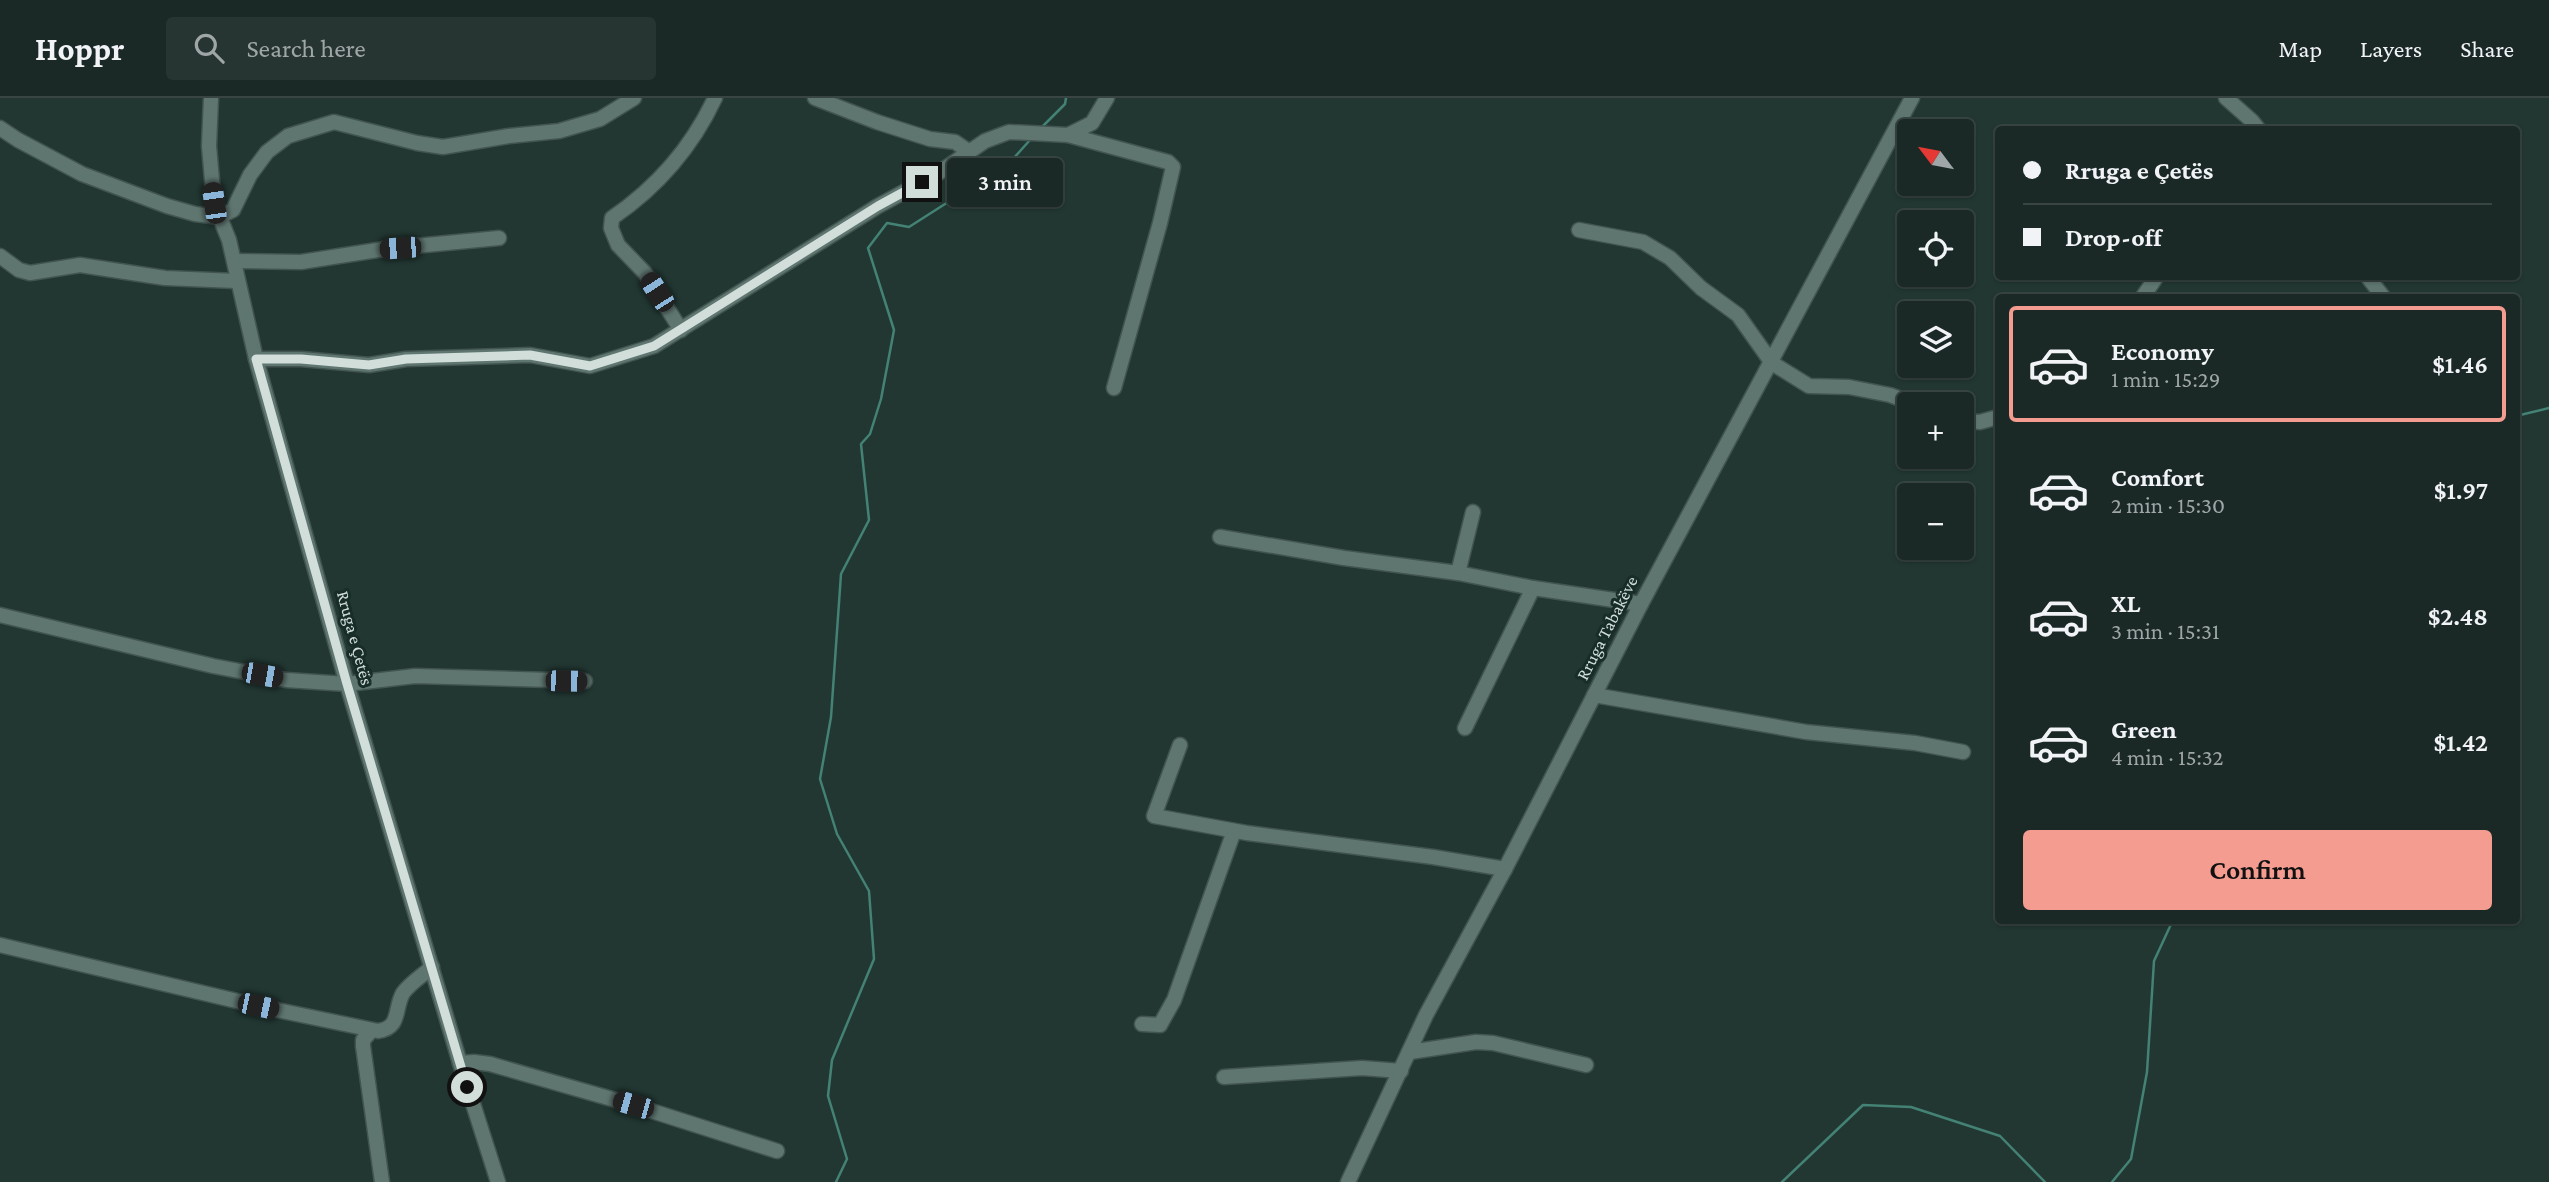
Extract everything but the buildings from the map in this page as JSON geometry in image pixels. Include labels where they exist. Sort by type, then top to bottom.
[{"type":"street","name":"Rruga e Çetës","points":[[211,98],[210,175],[214,203],[229,240],[236,281],[256,359],[347,684],[498,1182]]},
{"type":"street","points":[[0,128],[82,174],[119,190],[195,214],[219,217],[233,211],[250,175],[267,152],[288,136],[334,122],[443,147],[559,131],[600,119],[634,98]]},
{"type":"street","points":[[681,330],[645,273],[618,244],[611,228],[612,218],[636,201],[690,145],[715,98]]},
{"type":"street","points":[[815,98],[920,136],[955,142],[968,151]]},
{"type":"street","points":[[1068,135],[1092,123],[1107,98]]},
{"type":"street","name":"Rruga Tabakëve","points":[[1348,1182],[1426,1015],[1505,869],[1641,604],[1912,98]]},
{"type":"street","points":[[2226,98],[2255,126]]},
{"type":"street","points":[[256,359],[301,359],[369,365],[406,359],[530,355],[590,366],[654,346],[878,206],[937,174],[968,151],[1009,132],[1068,135],[1168,162],[1172,167],[1160,223],[1114,388]]},
{"type":"street","points":[[1579,230],[1643,242],[1671,258],[1701,288],[1738,315],[1772,363],[1810,386],[1849,387],[1897,397]]},
{"type":"street","points":[[234,261],[302,262],[384,249],[499,238]]},
{"type":"street","points":[[0,256],[19,270],[30,273],[80,265],[166,278],[236,281]]},
{"type":"street","points":[[2370,280],[2381,294]]},
{"type":"street","points":[[1974,422],[1995,418]]},
{"type":"street","points":[[1458,573],[1473,512]]},
{"type":"street","points":[[1220,537],[1641,604]]},
{"type":"street","points":[[1465,727],[1533,588]]},
{"type":"street","points":[[0,615],[214,666],[286,680],[347,684],[415,676],[585,681]]},
{"type":"street","points":[[1594,695],[1806,732],[1915,743],[1963,752]]},
{"type":"street","points":[[1180,745],[1154,816],[1234,831],[1505,869]]},
{"type":"street","points":[[1142,1024],[1160,1026],[1174,1000],[1234,831]]},
{"type":"street","points":[[0,944],[370,1031],[385,1030],[396,1021],[405,991],[432,967]]},
{"type":"street","points":[[370,1031],[363,1040],[363,1046],[382,1182]]},
{"type":"street","points":[[1409,1052],[1476,1042],[1493,1043],[1586,1065]]},
{"type":"street","points":[[460,1063],[490,1065],[633,1105],[777,1150]]},
{"type":"street","points":[[1224,1077],[1362,1068],[1401,1071]]},
{"type":"waterway","points":[[1042,127],[1065,104],[1066,98]]},
{"type":"waterway","points":[[836,1182],[847,1159],[828,1096],[832,1060],[874,959],[869,891],[837,834],[820,779],[831,717],[841,574],[869,520],[861,444],[870,434],[881,399],[894,330],[868,248],[887,223],[909,227],[945,204],[980,189],[1030,140]]},
{"type":"waterway","points":[[2520,415],[2549,408]]},
{"type":"waterway","points":[[2112,1182],[2131,1159],[2147,1072],[2154,961],[2171,924]]},
{"type":"waterway","points":[[1782,1182],[1863,1105],[1911,1107],[2000,1136],[2045,1182]]},
{"type":"route","points":[[467,1087],[347,684],[256,359],[301,359],[369,365],[406,359],[530,355],[590,366],[654,346],[878,206],[922,182]]}]
